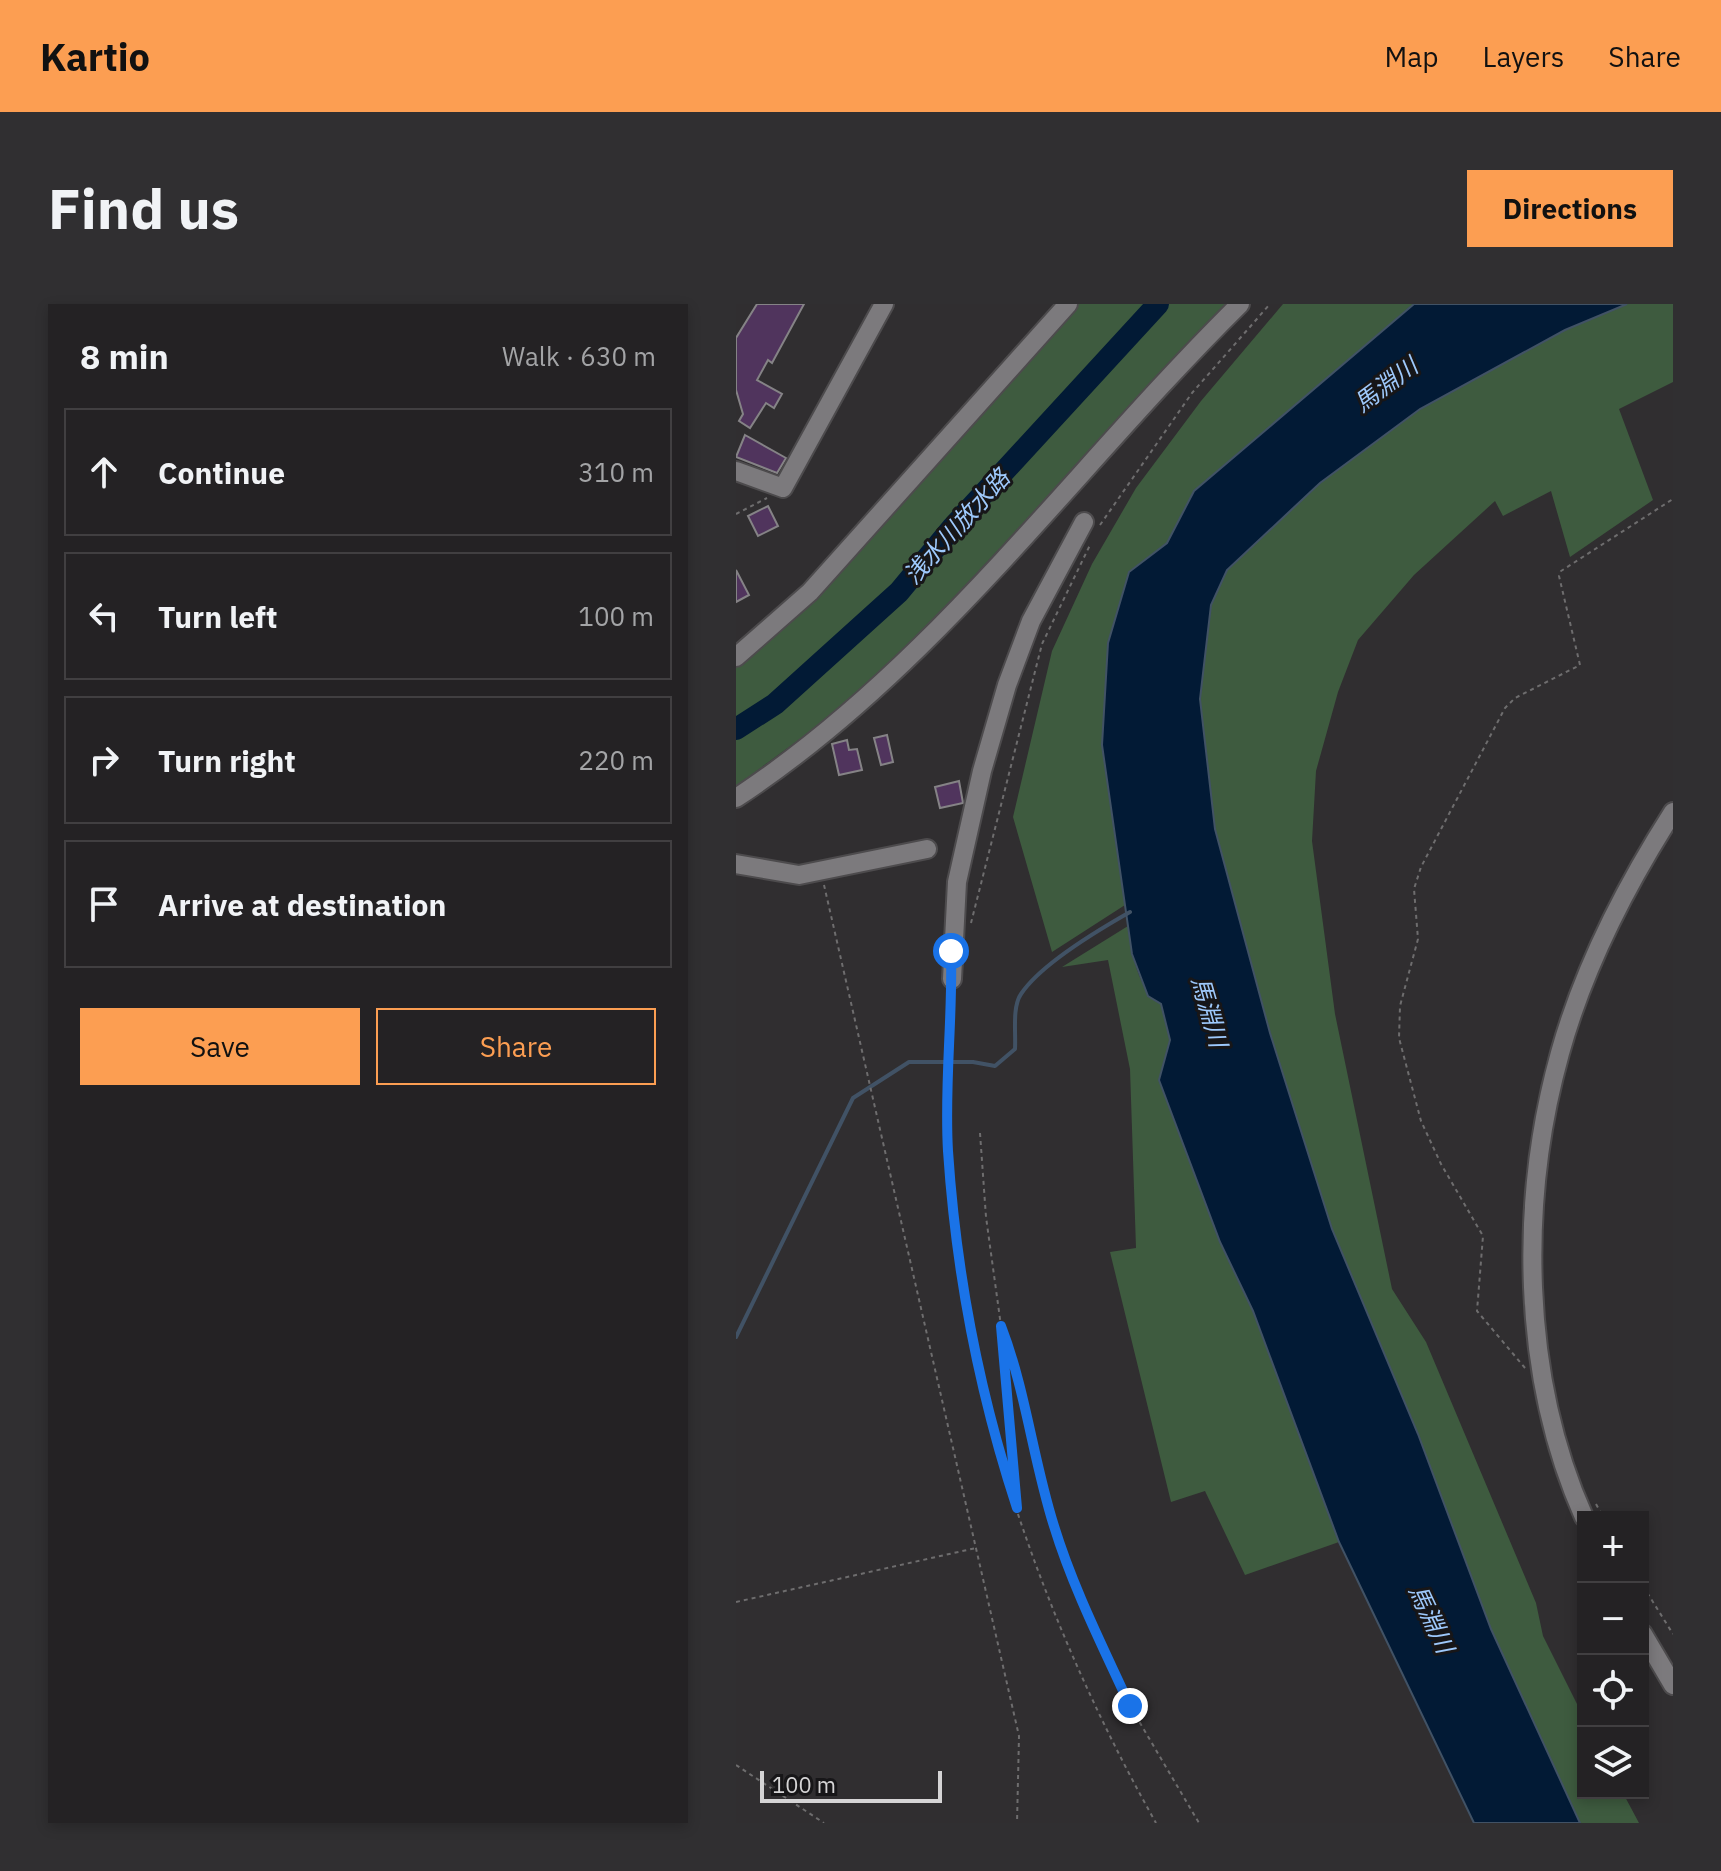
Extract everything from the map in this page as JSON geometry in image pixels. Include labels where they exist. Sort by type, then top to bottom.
[{"type":"street","points":[[736,471],[783,488],[884,304]]},
{"type":"street","points":[[736,657],[810,592],[1068,304]]},
{"type":"street","points":[[736,798],[825,736],[885,679],[1043,517],[1240,304]]},
{"type":"street","points":[[952,979],[957,882],[982,771],[1007,685],[1031,621],[1084,522]]},
{"type":"street","points":[[1582,1511],[1546,1394],[1541,1363],[1533,1284],[1536,1199],[1543,1128],[1560,1052],[1584,986],[1612,925],[1673,812]]},
{"type":"street","points":[[736,864],[799,875],[927,849]]},
{"type":"street","points":[[1649,1644],[1673,1685]]},
{"type":"path","points":[[969,930],[1049,631],[1100,524],[1192,393],[1270,304]]},
{"type":"path","points":[[736,514],[783,488]]},
{"type":"path","points":[[1526,1370],[1477,1311],[1483,1236],[1441,1164],[1407,1078],[1399,1038],[1400,1006],[1418,939],[1414,889],[1421,867],[1505,708],[1515,698],[1580,665],[1559,576],[1561,571],[1673,499]]},
{"type":"path","points":[[821,872],[1019,1736],[1017,1823]]},
{"type":"path","points":[[952,979],[946,1063],[948,1150],[961,1284],[1000,1455],[1054,1610],[1095,1704],[1156,1823]]},
{"type":"path","points":[[980,1133],[1017,1508]]},
{"type":"path","points":[[1001,1326],[1014,1359],[1054,1526],[1086,1612],[1130,1706],[1199,1823]]},
{"type":"path","points":[[736,1602],[977,1548]]},
{"type":"path","points":[[1649,1596],[1673,1634]]},
{"type":"path","points":[[736,1765],[824,1823]]},
{"type":"green space","points":[[1076,304],[1226,304],[912,643],[823,722],[736,786],[736,661]]},
{"type":"green space","points":[[1283,304],[1414,304],[1194,491],[1167,543],[1129,572],[1122,877],[1125,905],[1052,952],[1013,817],[1052,651],[1092,564],[1136,488],[1201,401]]},
{"type":"green space","points":[[1627,304],[1673,304],[1673,382],[1619,409],[1653,500],[1570,557],[1551,491],[1503,516],[1495,501],[1414,575],[1358,640],[1338,692],[1316,771],[1312,841],[1335,1014],[1392,1289],[1426,1342],[1536,1603],[1543,1636],[1577,1704],[1577,1799],[1626,1799],[1639,1823],[1580,1823],[1491,1629],[1418,1434],[1332,1229],[1270,1033],[1215,829],[1200,699],[1211,605],[1227,570],[1320,483],[1420,409],[1565,329]]},
{"type":"green space","points":[[1128,926],[1137,970],[1146,989],[1161,1004],[1170,1040],[1159,1080],[1220,1242],[1253,1311],[1339,1542],[1245,1575],[1205,1491],[1171,1502],[1110,1252],[1136,1248],[1130,1069],[1108,960],[1062,967]]},
{"type":"water","name":"馬淵川","points":[[1414,304],[1627,304],[1565,330],[1420,409],[1320,483],[1227,570],[1211,605],[1200,699],[1215,829],[1270,1033],[1332,1229],[1418,1434],[1491,1629],[1580,1823],[1474,1823],[1339,1542],[1253,1311],[1220,1242],[1159,1080],[1170,1040],[1161,1004],[1148,996],[1132,954],[1102,745],[1108,643],[1129,572],[1167,543],[1194,491]]},
{"type":"building","points":[[757,304],[804,304],[772,363],[768,360],[757,380],[782,394],[774,408],[766,403],[750,428],[739,421],[743,414],[736,390],[736,338]]},
{"type":"building","points":[[745,435],[786,458],[777,473],[736,457]]},
{"type":"building","points":[[768,506],[778,526],[758,536],[748,516]]},
{"type":"building","points":[[736,570],[749,595],[736,602]]},
{"type":"building","points":[[887,735],[893,762],[881,765],[874,738]]},
{"type":"building","points":[[847,740],[849,750],[857,749],[862,770],[839,775],[832,744]]},
{"type":"building","points":[[959,781],[963,803],[940,808],[935,787]]},
{"type":"waterway","name":"浅水川放水路","points":[[736,729],[775,704],[899,592],[952,528],[1158,304]]},
{"type":"waterway","points":[[736,1337],[853,1098],[909,1062],[973,1062],[995,1066],[1015,1049],[1016,1006],[1030,983],[1072,948],[1130,912]]},
{"type":"route","points":[[951,951],[946,1063],[948,1150],[961,1284],[1000,1455],[1017,1508],[1001,1326],[1014,1359],[1054,1526],[1086,1612],[1130,1706]]}]
